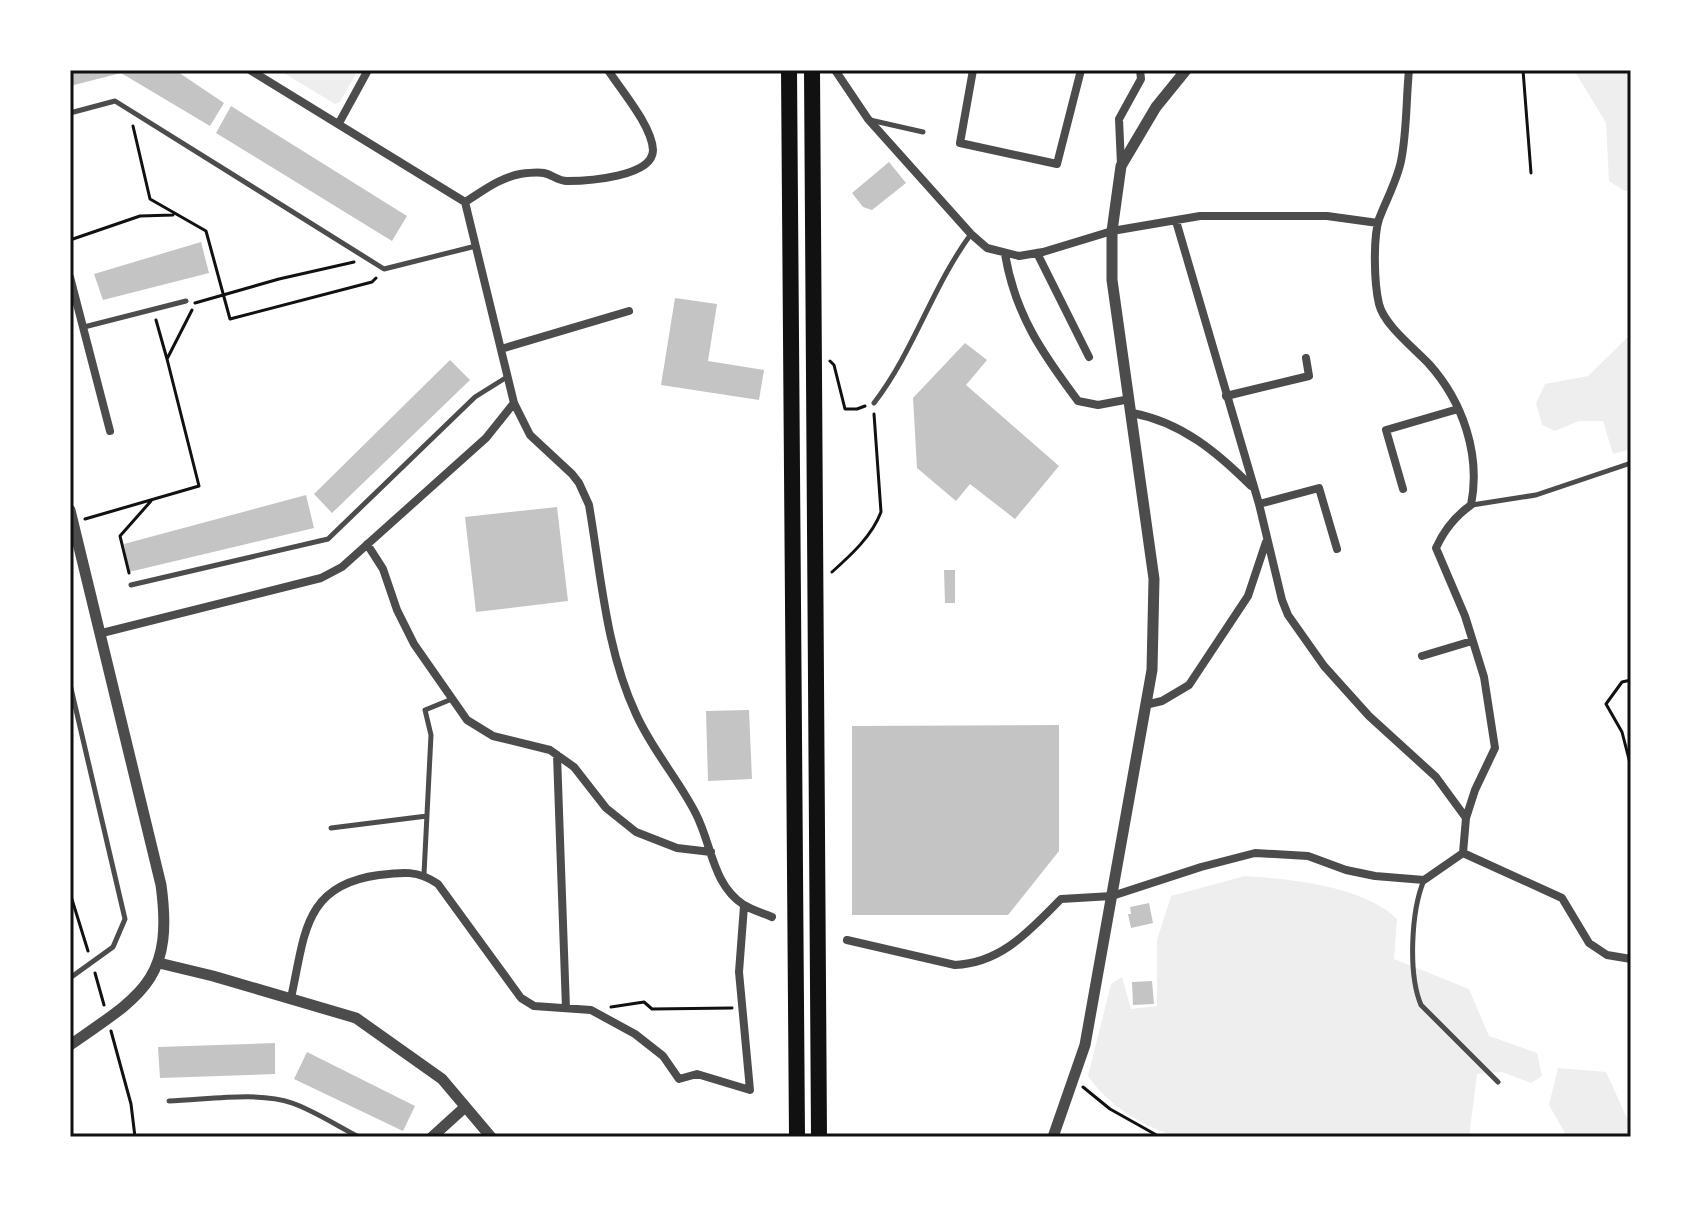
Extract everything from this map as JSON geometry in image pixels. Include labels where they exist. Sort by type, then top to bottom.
[{"type":"highway","points":[[789,70],[797,1137]]},
{"type":"highway","points":[[812,70],[819,1137]]},
{"type":"street","points":[[250,70],[465,202],[514,403],[530,435],[572,474],[589,505],[619,675],[637,718],[696,813],[718,877],[744,906],[772,917]]},
{"type":"street","points":[[339,123],[368,70]]},
{"type":"street","points":[[465,202],[498,181],[519,174],[543,173],[563,182],[598,178],[631,173],[650,159],[653,151],[645,127],[608,70]]},
{"type":"street","points":[[835,70],[868,119],[971,234],[987,248],[1005,254],[1019,256],[1037,253],[1112,231],[1200,216],[1327,216],[1378,223]]},
{"type":"street","points":[[973,70],[960,143],[1057,164],[1081,70]]},
{"type":"street","points":[[1053,1137],[1085,1045],[1152,670],[1154,579],[1112,280],[1112,231],[1121,166],[1119,119],[1141,79],[1140,70]]},
{"type":"street","points":[[1121,166],[1156,107],[1186,70]]},
{"type":"street","points":[[1409,70],[1401,163],[1378,223],[1376,278],[1380,307],[1401,337],[1445,384],[1471,441],[1474,467],[1471,505],[1456,515],[1442,533],[1436,548],[1484,677],[1495,748],[1475,790],[1466,818],[1463,853]]},
{"type":"street","points":[[1176,221],[1259,504],[1288,615],[1316,656],[1369,716],[1436,777],[1466,818]]},
{"type":"street","points":[[1037,253],[1089,357]]},
{"type":"street","points":[[1005,254],[1010,285],[1022,318],[1078,401],[1098,405],[1130,399]]},
{"type":"street","points":[[70,277],[110,431]]},
{"type":"street","points":[[501,349],[629,311]]},
{"type":"street","points":[[1226,396],[1309,376],[1306,358]]},
{"type":"street","points":[[102,633],[321,578],[342,567],[486,438],[514,403]]},
{"type":"street","points":[[1403,489],[1386,430],[1458,409]]},
{"type":"street","points":[[1132,413],[1173,425],[1204,443],[1254,489]]},
{"type":"street","points":[[1259,504],[1319,488],[1337,549]]},
{"type":"street","points":[[70,510],[102,633],[161,885],[166,919],[159,963],[150,980],[112,1016],[70,1045]]},
{"type":"street","points":[[1145,705],[1162,701],[1189,685],[1248,596],[1267,541]]},
{"type":"street","points":[[367,544],[383,569],[397,610],[414,644],[467,720],[493,736],[550,750],[574,767],[606,808],[636,832],[677,848],[711,852]]},
{"type":"street","points":[[1422,656],[1472,641]]},
{"type":"street","points":[[557,755],[566,1008]]},
{"type":"street","points":[[847,940],[955,965],[971,965],[995,957],[1015,944],[1061,899],[1112,896],[1255,853],[1308,856],[1346,870],[1375,876],[1424,880],[1463,853]]},
{"type":"street","points":[[1463,853],[1562,898],[1589,943],[1607,955],[1631,959]]},
{"type":"street","points":[[291,998],[305,935],[315,907],[331,890],[363,877],[408,871],[424,874],[438,884],[521,998],[534,1006],[591,1010],[663,1056],[679,1079],[697,1074],[750,1090],[739,972],[744,906]]},
{"type":"street","points":[[159,963],[356,1018],[442,1079],[491,1137]]},
{"type":"street","points":[[432,1137],[464,1108]]},
{"type":"lane","points":[[70,113],[115,101],[384,269],[476,246]]},
{"type":"lane","points":[[868,119],[923,132]]},
{"type":"lane","points":[[874,403],[892,379],[949,263],[971,234]]},
{"type":"lane","points":[[83,327],[186,301]]},
{"type":"lane","points":[[131,585],[328,539],[475,397],[507,376]]},
{"type":"lane","points":[[1471,505],[1536,495],[1631,463]]},
{"type":"lane","points":[[70,684],[125,919],[113,947],[70,978]]},
{"type":"lane","points":[[424,874],[431,735],[425,710],[452,699]]},
{"type":"lane","points":[[331,828],[427,816]]},
{"type":"lane","points":[[1424,880],[1414,910],[1413,951],[1417,997],[1421,1005],[1498,1082]]},
{"type":"lane","points":[[169,1101],[280,1100],[359,1137]]},
{"type":"path","points":[[1523,70],[1531,173]]},
{"type":"path","points":[[129,110],[150,199],[206,231],[230,319],[372,282],[384,269]]},
{"type":"path","points":[[70,240],[140,216],[177,215]]},
{"type":"path","points":[[167,359],[196,303],[279,279],[368,259]]},
{"type":"path","points":[[85,519],[199,486],[153,309]]},
{"type":"path","points":[[813,581],[833,571],[877,524],[881,512],[874,403],[857,409],[845,409],[834,365],[831,361],[814,359]]},
{"type":"path","points":[[131,585],[120,536],[151,501]]},
{"type":"path","points":[[1631,680],[1622,682],[1606,704],[1622,732],[1631,767]]},
{"type":"path","points":[[70,893],[90,957]]},
{"type":"path","points":[[591,1010],[644,1002],[652,1009],[742,1008]]},
{"type":"path","points":[[122,1068],[135,1137]]},
{"type":"path","points":[[1075,1080],[1110,1109],[1160,1137]]},
{"type":"shaded area","points":[[279,70],[358,70],[340,102],[335,104]]},
{"type":"shaded area","points":[[1574,70],[1631,70],[1631,190],[1625,191],[1609,181],[1606,123]]},
{"type":"shaded area","points":[[1631,334],[1631,449],[1613,454],[1603,421],[1579,421],[1555,431],[1542,425],[1536,403],[1545,384],[1588,376]]},
{"type":"shaded area","points":[[1245,876],[1326,886],[1383,908],[1397,919],[1394,959],[1469,989],[1489,1036],[1537,1053],[1542,1076],[1531,1083],[1502,1072],[1477,1074],[1469,1137],[1177,1137],[1127,1114],[1106,1097],[1088,1076],[1111,984],[1122,977],[1131,1009],[1157,1006],[1157,940],[1171,896]]},
{"type":"shaded area","points":[[1558,1068],[1606,1072],[1626,1116],[1631,1118],[1631,1137],[1564,1137],[1565,1133],[1549,1105]]},
{"type":"building","points":[[70,70],[175,70],[224,103],[210,126],[121,73],[70,86]]},
{"type":"building","points":[[231,106],[407,216],[392,241],[216,133]]},
{"type":"building","points":[[889,162],[906,183],[872,210],[863,207],[852,193]]},
{"type":"building","points":[[201,242],[209,273],[103,300],[94,274]]},
{"type":"building","points":[[675,298],[717,304],[708,361],[764,370],[759,400],[661,385]]},
{"type":"building","points":[[965,343],[987,360],[966,385],[1059,466],[1015,519],[970,484],[956,501],[917,468],[913,398]]},
{"type":"building","points":[[450,360],[470,380],[332,513],[314,494]]},
{"type":"building","points":[[306,495],[314,528],[129,572],[124,544]]},
{"type":"building","points":[[557,507],[568,601],[476,612],[465,517]]},
{"type":"building","points":[[944,570],[955,570],[955,603],[945,603]]},
{"type":"building","points":[[749,710],[752,779],[708,781],[706,711]]},
{"type":"building","points":[[1059,725],[1059,851],[1008,915],[852,915],[852,726]]},
{"type":"building","points":[[1149,903],[1153,923],[1131,928],[1130,907]]},
{"type":"building","points":[[1152,981],[1154,1004],[1133,1005],[1132,982]]},
{"type":"building","points":[[275,1043],[275,1074],[160,1078],[158,1047]]},
{"type":"building","points":[[307,1052],[415,1106],[403,1131],[294,1079]]}]
